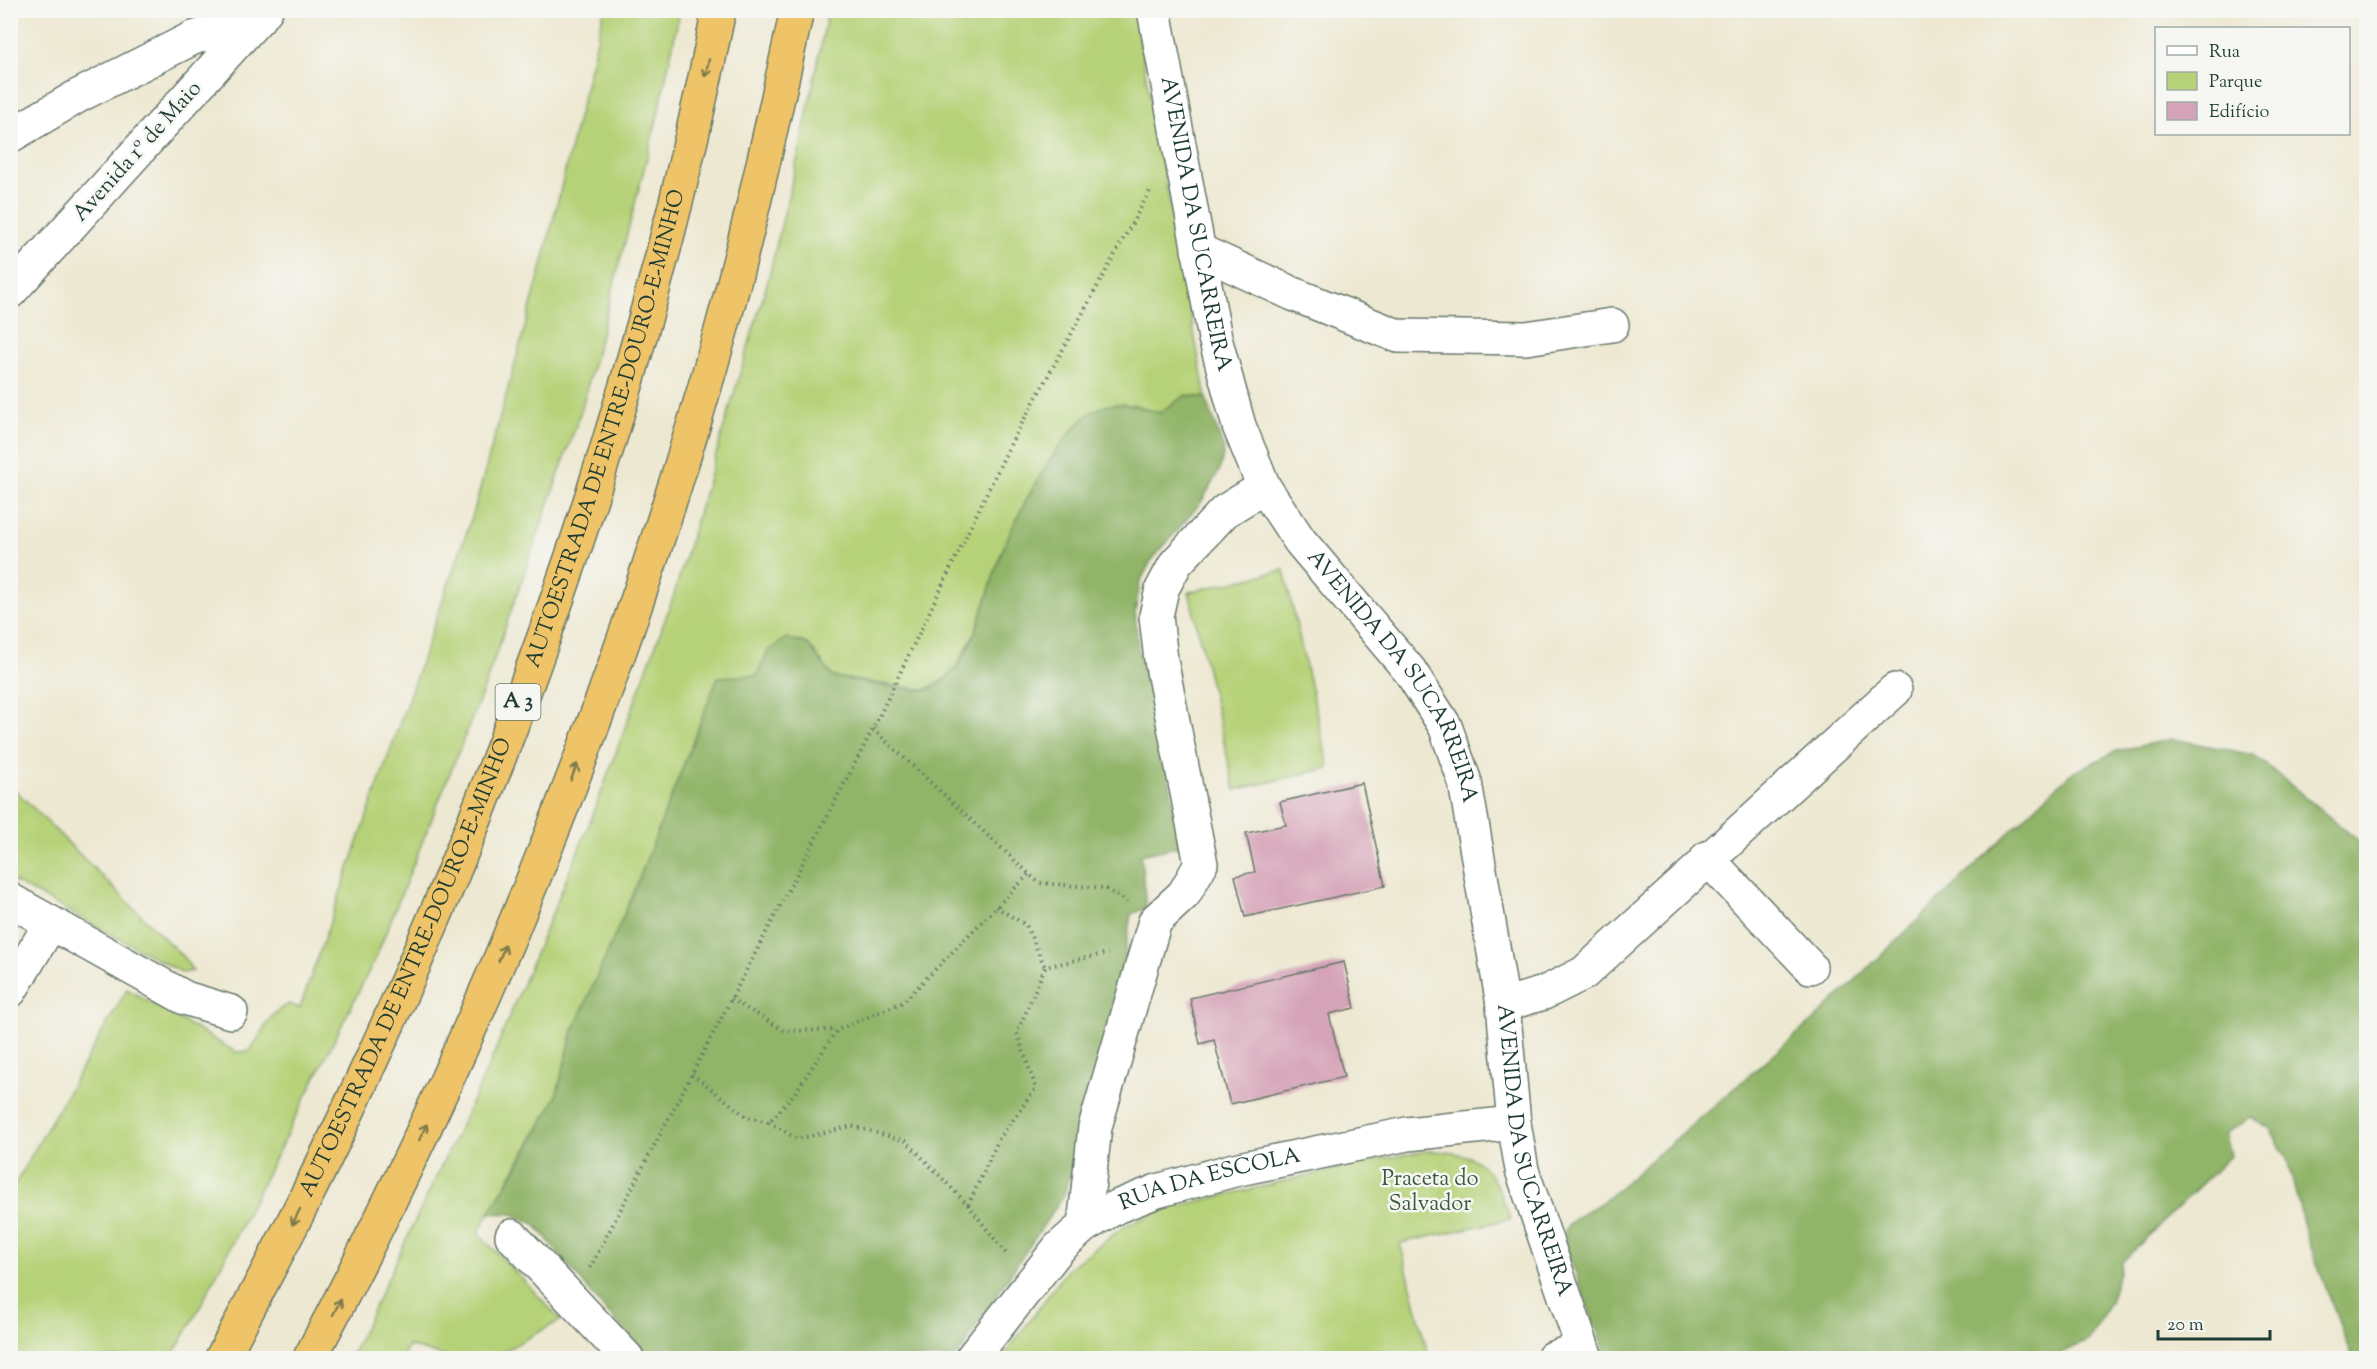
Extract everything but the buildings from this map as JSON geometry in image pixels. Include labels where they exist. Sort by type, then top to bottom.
[{"type":"highway","name":"AUTOESTRADA DE ENTRE-DOURO-E-MINHO","points":[[222,1359],[291,1227],[359,1088],[473,821],[536,655],[581,526],[632,358],[675,204],[719,10]]},
{"type":"highway","points":[[310,1359],[387,1206],[454,1065],[528,891],[612,676],[665,518],[723,324],[762,173],[797,10]]},
{"type":"street","name":"AVENIDA DA SUCARREIRA","points":[[1154,10],[1215,338],[1239,426],[1264,487],[1300,541],[1410,671],[1445,726],[1465,783],[1503,1005],[1514,1123],[1522,1170],[1573,1355]]},
{"type":"street","points":[[10,136],[78,96],[193,38],[262,15]]},
{"type":"street","name":"Avenida 1º de Maio","points":[[10,292],[262,15]]},
{"type":"street","points":[[1198,250],[1293,294],[1398,336],[1526,338],[1612,325]]},
{"type":"street","points":[[1084,1226],[1095,1127],[1151,932],[1184,894],[1201,864],[1161,660],[1156,616],[1162,589],[1176,563],[1225,511],[1264,487]]},
{"type":"street","points":[[1503,1005],[1544,993],[1584,973],[1707,858],[1895,690]]},
{"type":"street","points":[[1707,858],[1810,966]]},
{"type":"street","points":[[10,900],[185,998],[231,1012]]},
{"type":"street","points":[[10,991],[51,923]]},
{"type":"street","name":"RUA DA ESCOLA","points":[[972,1359],[1029,1282],[1059,1248],[1084,1226],[1116,1206],[1157,1191],[1234,1170],[1407,1134],[1514,1123]]},
{"type":"street","points":[[512,1236],[627,1359]]},
{"type":"path","points":[[583,1313],[591,1264],[873,729],[1009,447],[1179,139]]},
{"type":"path","points":[[873,729],[1039,883],[1105,888],[1151,932],[1045,967]]},
{"type":"path","points":[[731,999],[786,1031],[837,1030],[903,1002],[1029,874]]},
{"type":"path","points":[[968,1205],[999,1139],[1035,1088],[1017,1033],[1045,967],[1026,926],[996,908]]},
{"type":"path","points":[[769,1122],[795,1093],[837,1030]]},
{"type":"path","points":[[692,1074],[747,1117],[769,1122],[797,1139],[852,1126],[906,1141],[968,1205],[1029,1282]]},
{"type":"green space","points":[[604,11],[680,11],[658,115],[581,411],[483,691],[376,957],[196,1315],[171,1358],[11,1358],[11,1191],[127,989],[236,1052],[249,1051],[270,1019],[281,1009],[289,1004],[300,1008],[474,511],[542,266]]},
{"type":"green space","points":[[828,11],[1134,11],[1206,398],[1186,395],[1159,413],[1133,404],[1000,556],[977,628],[952,675],[925,690],[833,677],[808,645],[768,651],[757,676],[633,894],[573,1031],[556,1097],[478,1233],[561,1320],[491,1358],[451,1358],[408,1346],[402,1358],[350,1358],[488,1068],[592,817],[673,598],[768,280],[800,148]]},
{"type":"green space","points":[[1186,395],[1206,398],[1224,450],[1220,469],[1202,501],[1151,561],[1140,582],[1135,613],[1138,648],[1164,750],[1181,846],[1141,855],[1146,908],[1131,914],[1117,1000],[1064,1195],[980,1319],[964,1348],[954,1358],[652,1358],[605,1310],[535,1224],[513,1214],[489,1213],[529,1148],[556,1097],[573,1031],[633,894],[718,677],[757,675],[768,651],[786,638],[808,644],[833,677],[920,690],[927,690],[942,681],[955,668],[975,634],[999,559],[1015,521],[1041,474],[1072,431],[1087,416],[1102,407],[1124,404],[1159,413]]},
{"type":"green space","points":[[1284,570],[1329,768],[1235,790],[1189,592]]},
{"type":"green space","points":[[2173,739],[2254,755],[2366,847],[2366,1358],[2352,1358],[2306,1234],[2287,1159],[2270,1128],[2250,1117],[2225,1134],[2230,1156],[2122,1262],[2110,1302],[2089,1340],[2052,1358],[1607,1358],[1565,1244],[1565,1230],[1574,1219],[1604,1201],[1819,1015],[2070,774],[2116,751]]},
{"type":"green space","points":[[13,788],[184,958],[193,971],[183,973],[11,880],[10,792]]},
{"type":"green space","name":"Praceta do Salvador","points":[[1427,1151],[1462,1155],[1483,1167],[1498,1188],[1511,1219],[1400,1243],[1429,1358],[1002,1358],[1068,1269],[1125,1226],[1162,1210],[1375,1160]]}]
